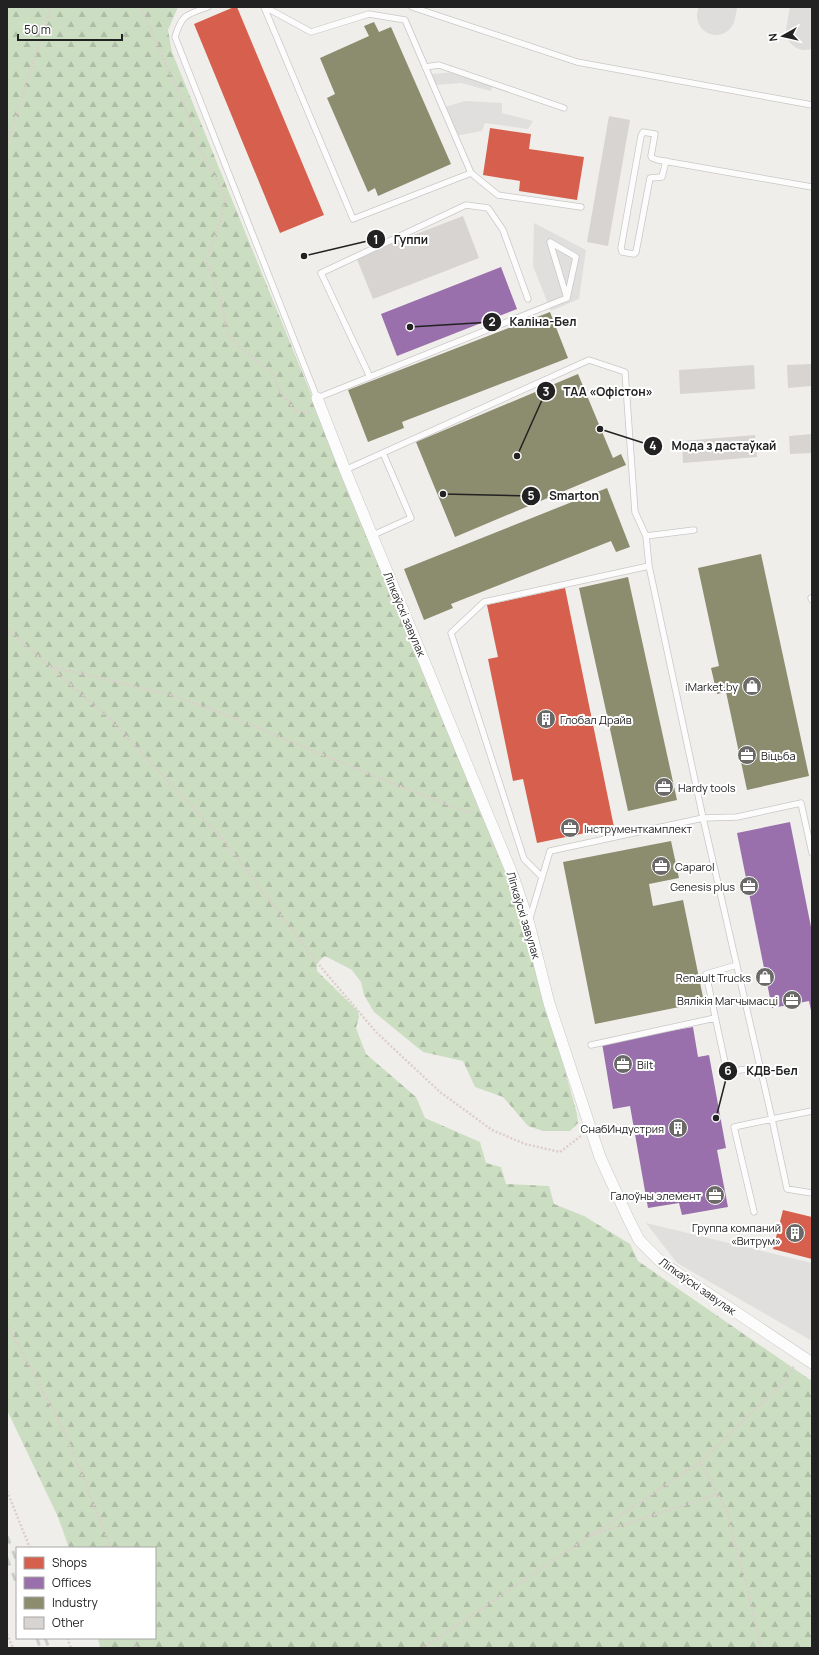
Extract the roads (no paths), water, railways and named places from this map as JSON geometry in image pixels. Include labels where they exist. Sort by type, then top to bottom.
[{"type":"street","name":"Ліпкаўскі завулак","points":[[317,398],[345,470],[513,876],[529,924],[549,1003],[600,1156],[626,1216],[639,1240],[661,1262],[812,1363]]},
{"type":"lane","points":[[208,7],[186,14],[180,22],[175,37],[317,398],[567,298]]},
{"type":"lane","points":[[264,7],[311,32],[369,14],[405,20],[470,173],[498,195],[581,207]]},
{"type":"lane","points":[[264,7],[353,219],[470,173]]},
{"type":"lane","points":[[412,7],[576,62],[812,104]]},
{"type":"lane","points":[[424,67],[439,65],[564,108]]},
{"type":"lane","points":[[666,161],[662,177],[650,178],[636,252],[634,254],[622,252],[622,241],[641,136],[643,132],[655,134],[652,158],[812,187]]},
{"type":"lane","points":[[370,377],[320,273],[466,205],[488,208],[503,230],[528,298]]},
{"type":"lane","points":[[550,242],[576,256],[567,298],[556,264],[550,242]]},
{"type":"lane","points":[[345,470],[589,360],[625,372],[634,512],[646,536],[649,566],[703,818],[772,1119],[786,1189],[812,1193]]},
{"type":"lane","points":[[373,535],[411,518],[383,453]]},
{"type":"lane","points":[[646,536],[694,530]]},
{"type":"lane","points":[[542,877],[524,859],[451,633],[484,602],[649,566]]},
{"type":"lane","points":[[529,924],[550,851],[703,818],[737,817],[801,803],[812,853]]},
{"type":"lane","points":[[737,965],[706,974],[727,1072],[760,1067]]},
{"type":"lane","points":[[591,1045],[716,1018]]},
{"type":"lane","points":[[754,1212],[734,1127],[812,1111]]},
{"type":"railway","points":[[7,1536],[16,1559]]},
{"type":"railway","points":[[7,1558],[16,1582]]},
{"type":"railway","points":[[37,1639],[40,1648]]},
{"type":"railway","points":[[45,1639],[49,1648]]},
{"type":"place","name":"Гуппи","points":[[304,256]]},
{"type":"place","name":"Каліна-Бел","points":[[410,327]]},
{"type":"place","name":"Мода з дастаўкай","points":[[600,429]]},
{"type":"place","name":"ТАА «Офістон»","points":[[517,456]]},
{"type":"place","name":"Smarton","points":[[443,494]]},
{"type":"place","name":"iMarket.by","points":[[752,686]]},
{"type":"place","name":"Глобал Драйв","points":[[546,719]]},
{"type":"place","name":"Віцьба","points":[[747,755]]},
{"type":"place","name":"Hardy tools","points":[[664,787]]},
{"type":"place","name":"Інструменткамплект","points":[[570,828]]},
{"type":"place","name":"Caparol","points":[[661,866]]},
{"type":"place","name":"Genesis plus","points":[[749,886]]},
{"type":"place","name":"Renault Trucks","points":[[765,977]]},
{"type":"place","name":"Вялікія Магчымасці","points":[[792,1000]]},
{"type":"place","name":"Bilt","points":[[623,1064]]},
{"type":"place","name":"КДВ-Бел","points":[[716,1118]]},
{"type":"place","name":"СнабИндустрия","points":[[678,1128]]},
{"type":"place","name":"Галоўны элемент","points":[[715,1195]]},
{"type":"place","name":"Группа компаний «Витрум»","points":[[795,1233]]}]
